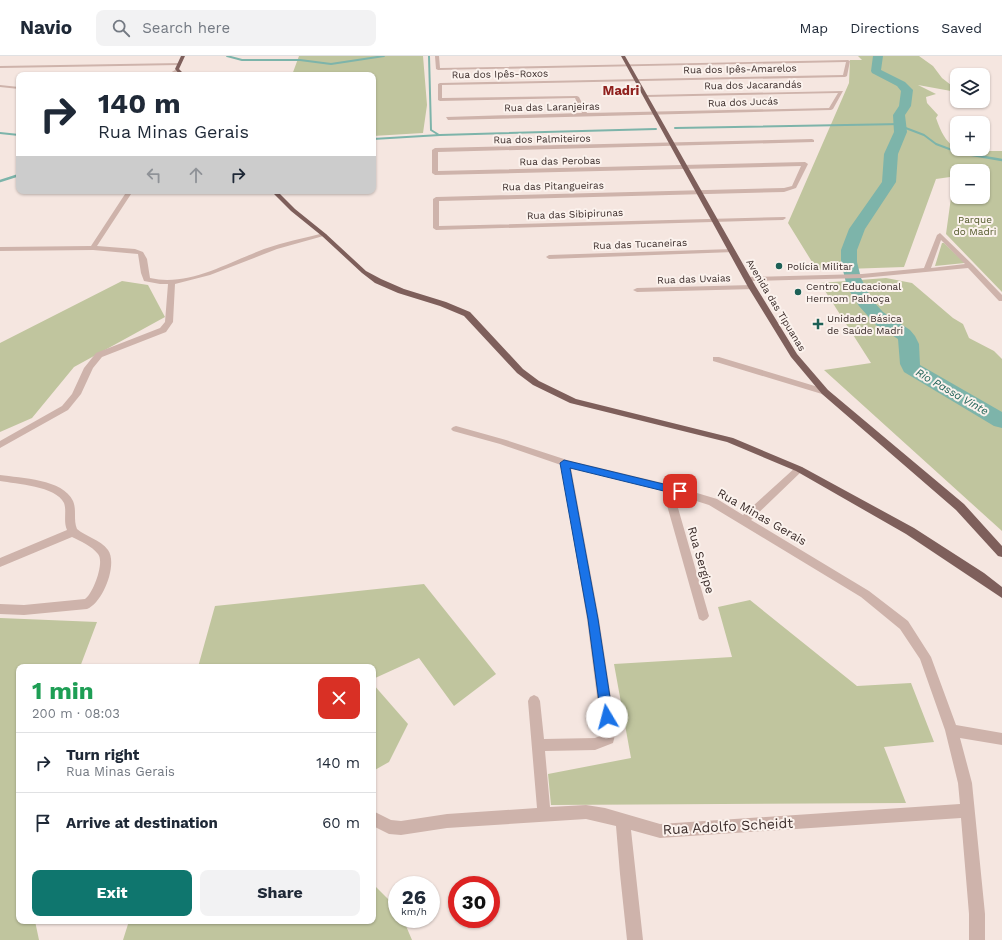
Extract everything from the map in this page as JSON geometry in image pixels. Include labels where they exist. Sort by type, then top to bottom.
[{"type":"main road","points":[[177,71],[182,56]]},
{"type":"main road","name":"Avenida das Tipuanas","points":[[623,56],[784,342],[825,392],[960,507],[1001,549]]},
{"type":"main road","points":[[277,194],[293,210],[324,235],[351,263],[378,281],[401,291],[458,309],[467,314],[520,371],[536,383],[573,401],[730,440],[799,469],[910,532],[969,568],[1002,593]]},
{"type":"street","points":[[437,56],[438,69],[629,65]]},
{"type":"street","name":"Rua dos Ipês-Amarelos","points":[[629,65],[848,61],[845,76],[636,80]]},
{"type":"street","points":[[0,67],[179,64]]},
{"type":"street","name":"Rua dos Ipês-Roxos","points":[[585,115],[577,97],[440,100],[440,84],[636,80]]},
{"type":"street","points":[[0,86],[16,88]]},
{"type":"street","name":"Rua dos Jacarandás","points":[[646,96],[841,92],[832,109]]},
{"type":"street","name":"Rua dos Jucás","points":[[655,114],[832,109]]},
{"type":"street","name":"Rua das Laranjeiras","points":[[448,118],[655,114]]},
{"type":"street","points":[[673,144],[812,141]]},
{"type":"street","name":"Rua dos Palmiteiros","points":[[435,173],[435,150],[673,144]]},
{"type":"street","name":"Rua das Perobas","points":[[435,173],[805,164],[791,189],[700,192]]},
{"type":"street","name":"Rua das Pitangueiras","points":[[436,228],[436,199],[700,192]]},
{"type":"street","points":[[93,248],[128,194]]},
{"type":"street","name":"Rua das Sibipirunas","points":[[436,228],[783,218]]},
{"type":"street","points":[[0,249],[93,248],[125,250],[141,253],[144,257],[144,275],[147,279],[154,282],[172,282],[220,270],[267,250],[324,235]]},
{"type":"street","points":[[927,270],[940,235],[1002,299]]},
{"type":"street","name":"Rua das Tucaneiras","points":[[549,257],[732,251]]},
{"type":"street","points":[[748,279],[862,276],[971,266]]},
{"type":"street","points":[[0,445],[65,408],[74,400],[79,392],[88,368],[92,361],[99,355],[164,330],[169,322],[172,282]]},
{"type":"street","name":"Rua das Uvaias","points":[[637,290],[752,287]]},
{"type":"street","points":[[716,359],[825,392]]},
{"type":"street","name":"Rua Minas Gerais","points":[[456,429],[503,442],[564,463],[668,488],[707,500],[744,520],[865,594],[904,625],[925,657],[952,730],[965,783],[977,914],[977,940]]},
{"type":"street","points":[[538,745],[595,744],[608,739],[609,731],[593,619],[564,463]]},
{"type":"street","points":[[744,520],[799,469]]},
{"type":"street","points":[[0,478],[45,487],[65,496],[70,504],[70,526],[73,532],[103,550],[106,558],[106,566],[94,599],[82,606],[24,610],[0,609]]},
{"type":"street","name":"Rua Sergipe","points":[[668,488],[703,616]]},
{"type":"street","points":[[0,563],[73,532]]},
{"type":"street","points":[[534,701],[544,813]]},
{"type":"street","points":[[952,730],[1002,739]]},
{"type":"street","name":"Rua Adolfo Scheidt","points":[[376,820],[388,827],[401,828],[447,821],[544,813],[586,812],[605,814],[623,821],[660,831],[968,811]]},
{"type":"street","points":[[623,821],[635,940]]},
{"type":"green space","points":[[299,56],[423,56],[427,105],[423,133],[376,136],[376,72],[293,72]]},
{"type":"green space","points":[[858,56],[919,56],[933,66],[942,78],[950,84],[950,91],[918,85],[936,94],[926,97],[927,103],[938,115],[936,118],[941,131],[950,143],[950,156],[990,156],[990,151],[1002,151],[1002,292],[946,234],[950,204],[990,204],[990,164],[950,164],[950,177],[936,179],[904,267],[817,270],[788,223],[849,83],[850,60],[862,60]]},
{"type":"green space","name":"Parque do Madri","points":[[942,243],[944,243],[965,263],[935,266]]},
{"type":"green space","points":[[886,278],[912,283],[953,318],[963,324],[969,338],[994,351],[1002,359],[1002,531],[824,370],[871,363],[820,283]]},
{"type":"green space","points":[[122,281],[148,285],[165,317],[74,367],[32,418],[0,432],[0,343]]},
{"type":"green space","points":[[424,584],[496,674],[454,706],[419,658],[376,678],[376,664],[199,664],[215,606]]},
{"type":"green space","points":[[750,600],[857,686],[911,683],[934,742],[884,747],[906,803],[551,805],[548,774],[631,758],[614,664],[732,657],[718,607]]},
{"type":"green space","points":[[0,618],[97,622],[81,664],[16,664],[16,924],[36,924],[39,940],[0,940]]},
{"type":"green space","points":[[376,687],[408,724],[389,762],[376,769]]},
{"type":"green space","points":[[376,887],[388,899],[388,928],[407,928],[412,940],[123,940],[128,924],[376,924]]},
{"type":"waterway","points":[[227,56],[242,60],[300,60],[331,64],[384,56]]},
{"type":"waterway","points":[[429,56],[431,130],[439,135]]},
{"type":"waterway","name":"Rio Passa Vinte","points":[[878,56],[876,71],[901,84],[907,90],[905,106],[899,115],[901,132],[891,154],[889,182],[863,219],[852,240],[849,250],[850,270],[856,287],[865,303],[883,321],[906,336],[909,344],[909,360],[911,368],[1002,421]]},
{"type":"waterway","points":[[675,128],[902,124]]},
{"type":"waterway","points":[[903,127],[924,135],[936,144],[950,149]]},
{"type":"waterway","points":[[376,139],[440,135],[656,129]]},
{"type":"waterway","points":[[0,133],[16,135]]},
{"type":"waterway","points":[[979,156],[1002,160]]},
{"type":"waterway","points":[[0,181],[16,176]]},
{"type":"place","name":"Polícia Militar","points":[[779,266]]},
{"type":"place","name":"Centro Educacional Hermom Palhoça","points":[[798,292]]},
{"type":"place","name":"Unidade Básica de Saúde Madri","points":[[818,324]]},
{"type":"district","name":"Madri","points":[[621,90]]},
{"type":"route","points":[[607,717],[593,619],[564,463],[680,491]]}]
